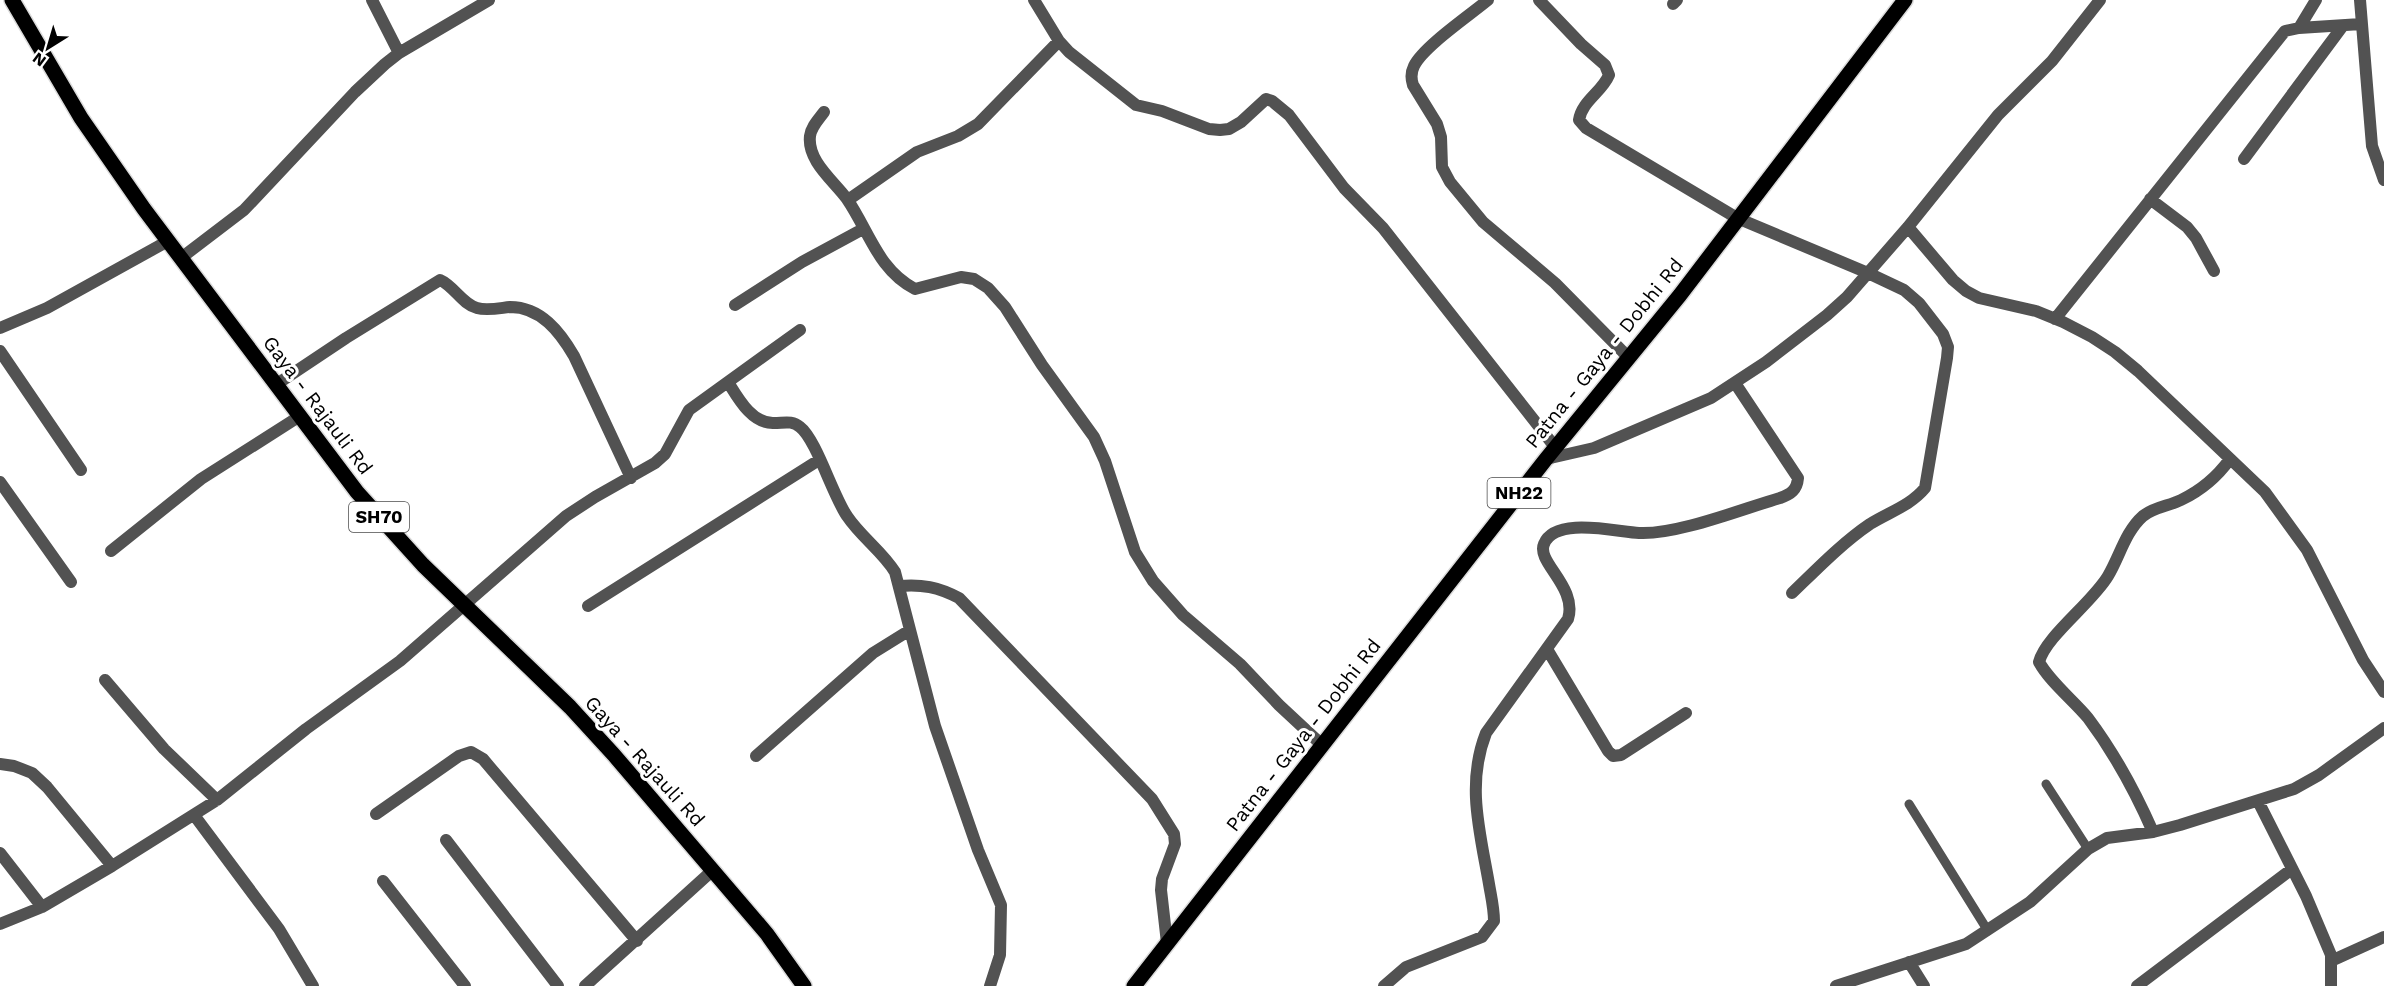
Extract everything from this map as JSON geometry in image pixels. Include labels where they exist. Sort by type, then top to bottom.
[{"type":"main road","name":"Gaya - Rajauli Rd","points":[[12,0],[81,118],[168,241],[337,466],[390,531],[463,605],[570,707],[767,934],[804,986]]},
{"type":"main road","name":"Patna - Gaya - Dobhi Rd","points":[[1134,986],[1550,453],[1629,358],[1905,0]]},
{"type":"street","points":[[372,0],[399,53]]},
{"type":"street","points":[[182,258],[244,210],[355,92],[399,53],[489,0]]},
{"type":"street","points":[[1034,0],[1059,41],[1081,62],[1136,105],[1162,111],[1209,129],[1230,129],[1266,99],[1279,105],[1344,188],[1383,228],[1550,453],[1581,452],[1694,406],[1766,362],[1827,315],[1847,297],[1908,227],[1998,115],[2052,61],[2100,0]]},
{"type":"street","points":[[1488,0],[1440,39],[1414,67],[1411,77],[1413,85],[1437,124],[1441,137],[1442,167],[1450,182],[1483,222],[1555,283],[1629,358]]},
{"type":"street","points":[[1539,0],[1581,44],[1605,65],[1609,75],[1606,83],[1580,112],[1579,120],[1586,128],[1737,218],[1904,290],[1919,303],[1943,334],[1948,347],[1925,488],[1908,503],[1853,537],[1792,593]]},
{"type":"street","points":[[2299,28],[2316,0]]},
{"type":"street","points":[[2360,0],[2372,146],[2384,180]]},
{"type":"street","points":[[2055,319],[2285,31],[2361,24]]},
{"type":"street","points":[[2244,159],[2342,27]]},
{"type":"street","points":[[848,200],[917,152],[958,136],[978,124],[1059,41]]},
{"type":"street","points":[[824,112],[810,136],[812,150],[818,163],[848,200],[863,230],[888,268],[903,283],[915,290],[961,277],[974,279],[988,288],[1005,307],[1042,365],[1094,437],[1105,461],[1135,552],[1153,581],[1183,615],[1240,664],[1322,745]]},
{"type":"street","points":[[2150,199],[2187,227],[2196,238],[2214,271]]},
{"type":"street","points":[[1908,227],[1953,280],[1966,291],[1979,298],[2055,319],[2092,337],[2138,371],[2265,492],[2307,550],[2363,660],[2384,692]]},
{"type":"street","points":[[735,305],[802,262],[863,230]]},
{"type":"street","points":[[0,328],[47,308],[168,241]]},
{"type":"street","points":[[277,384],[440,280],[450,284],[461,297],[477,308],[515,307],[537,313],[549,322],[567,344],[631,478]]},
{"type":"street","points":[[0,924],[42,907],[217,800],[306,729],[400,661],[566,516],[655,463],[665,454],[688,410],[800,330]]},
{"type":"street","points":[[0,351],[81,470]]},
{"type":"street","points":[[728,382],[747,410],[765,423],[787,422],[801,427],[847,517],[887,559],[895,572],[935,726],[978,850],[1001,905],[999,955],[990,986]]},
{"type":"street","points":[[1384,986],[1406,967],[1482,937],[1494,921],[1474,784],[1478,752],[1494,720],[1563,628],[1571,610],[1568,592],[1544,553],[1544,543],[1548,537],[1581,527],[1639,534],[1673,530],[1791,494],[1797,486],[1798,478],[1735,382]]},
{"type":"street","points":[[111,551],[201,479],[300,416]]},
{"type":"street","points":[[2153,832],[2134,789],[2118,761],[2090,720],[2039,662],[2046,647],[2082,610],[2108,576],[2123,544],[2136,524],[2154,509],[2181,500],[2206,485],[2230,459]]},
{"type":"street","points":[[588,606],[819,460]]},
{"type":"street","points":[[0,482],[71,582]]},
{"type":"street","points":[[899,586],[922,584],[959,598],[1152,799],[1174,834],[1174,844],[1162,879],[1161,890],[1167,943]]},
{"type":"street","points":[[756,756],[866,659],[887,643],[910,630]]},
{"type":"street","points":[[1547,649],[1613,756],[1621,755],[1686,713]]},
{"type":"street","points":[[105,680],[164,749],[217,800]]},
{"type":"street","points":[[1836,986],[1966,944],[2030,902],[2088,849],[2107,838],[2153,832],[2259,801],[2306,783],[2384,728]]},
{"type":"street","points":[[376,814],[459,756],[471,752],[478,755],[637,941]]},
{"type":"street","points":[[0,764],[14,766],[32,773],[112,866]]},
{"type":"street","points":[[2259,801],[2328,948],[2331,961],[2331,986]]},
{"type":"street","points":[[194,815],[279,929],[313,986]]},
{"type":"street","points":[[446,840],[558,986]]},
{"type":"street","points":[[0,853],[42,907]]},
{"type":"street","points":[[2138,986],[2292,868]]},
{"type":"street","points":[[585,986],[713,870]]},
{"type":"street","points":[[383,881],[465,986]]},
{"type":"street","points":[[2331,961],[2384,937]]},
{"type":"street","points":[[1909,962],[1924,986]]},
{"type":"lane","points":[[2046,784],[2088,849]]},
{"type":"lane","points":[[1909,804],[1988,931]]}]
